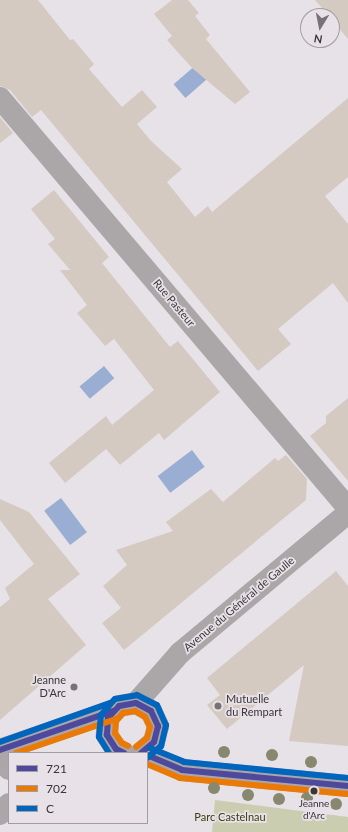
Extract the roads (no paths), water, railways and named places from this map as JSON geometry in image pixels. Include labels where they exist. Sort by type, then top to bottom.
[{"type":"main road","name":"Avenue du Général de Gaulle","points":[[136,703],[180,653],[348,513]]},
{"type":"main road","points":[[122,752],[116,749],[107,735],[108,718],[119,706],[136,703],[151,710],[158,726],[154,742],[142,752]]},
{"type":"main road","points":[[0,750],[8,745],[113,711]]},
{"type":"main road","points":[[148,755],[182,770],[348,786]]},
{"type":"main road","points":[[0,758],[8,768]]},
{"type":"main road","points":[[0,814],[8,805]]},
{"type":"street","name":"Rue Pasteur","points":[[0,98],[348,508]]},
{"type":"water","points":[[197,64],[209,78],[185,98],[174,84]]},
{"type":"water","points":[[104,366],[114,378],[90,399],[79,387]]},
{"type":"water","points":[[192,450],[205,467],[170,493],[158,476]]},
{"type":"water","points":[[61,498],[87,532],[70,545],[44,511]]},
{"type":"place","name":"Jeanne D'Arc","points":[[74,687]]},
{"type":"place","name":"Mutuelle du Rempart","points":[[218,706]]},
{"type":"place","name":"Jeanne d'Arc","points":[[314,791]]},
{"type":"park label","name":"Parc Castelnau","points":[[230,817]]}]
